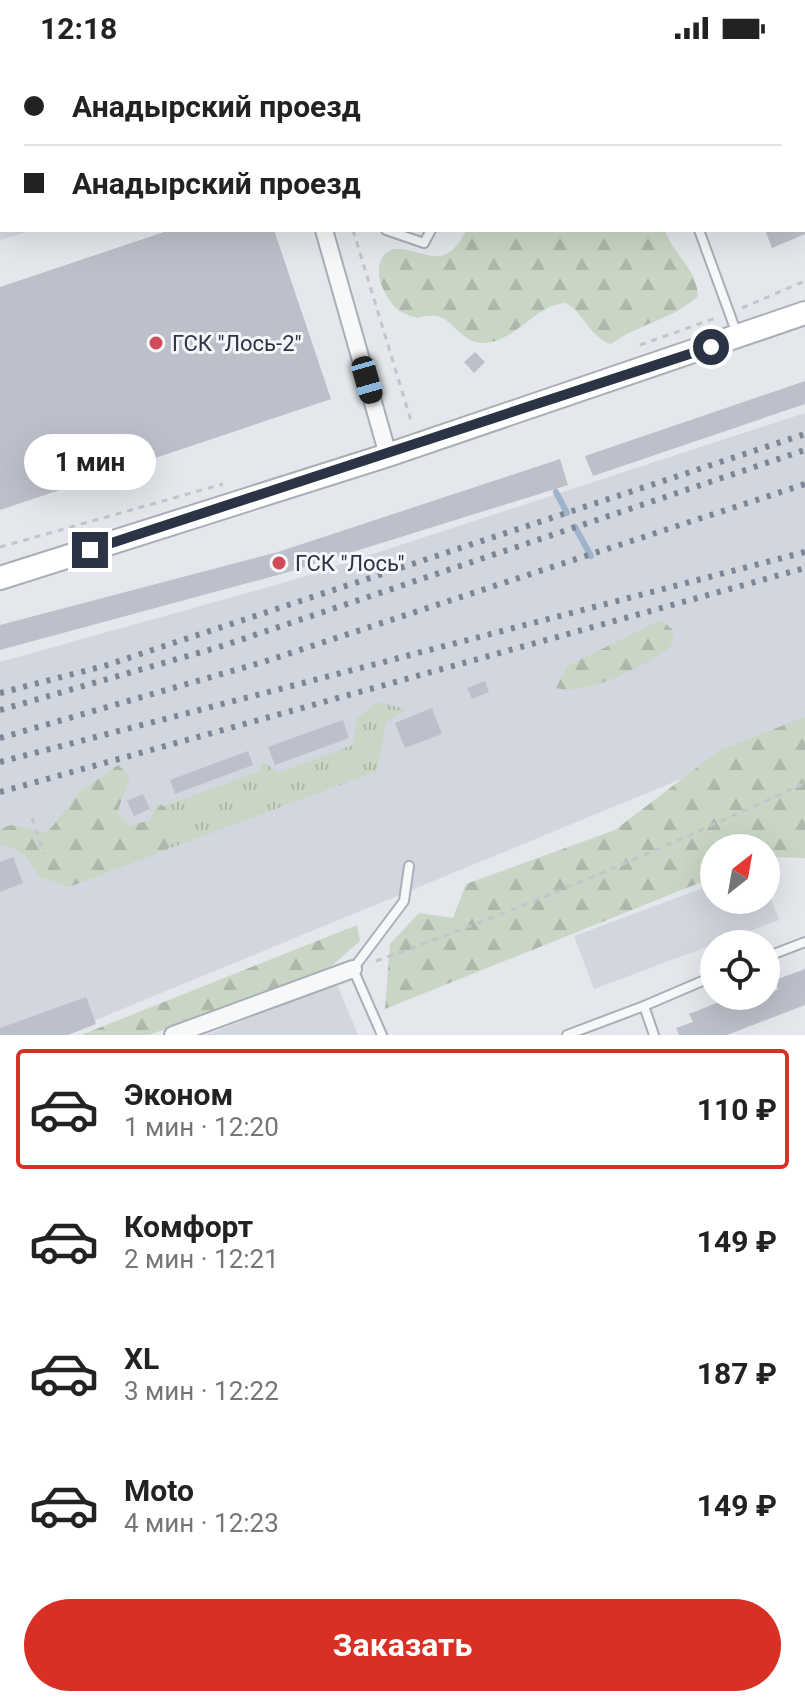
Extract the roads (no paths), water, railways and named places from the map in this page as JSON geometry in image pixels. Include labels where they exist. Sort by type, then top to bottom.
[{"type":"street","points":[[328,232],[386,447]]},
{"type":"street","points":[[0,578],[386,447],[513,411],[739,338],[805,313]]},
{"type":"street","points":[[173,1035],[353,969]]},
{"type":"lane","points":[[392,232],[424,243],[430,232]]},
{"type":"lane","points":[[700,232],[739,338]]},
{"type":"lane","points":[[382,1035],[353,969],[404,901],[409,866]]},
{"type":"lane","points":[[780,952],[805,942]]},
{"type":"lane","points":[[567,1035],[700,982]]},
{"type":"lane","points":[[644,1006],[654,1035]]},
{"type":"waterway","points":[[556,492],[567,513]]},
{"type":"waterway","points":[[575,527],[591,556]]},
{"type":"railway","points":[[0,693],[104,666],[805,434]]},
{"type":"railway","points":[[0,710],[219,647],[805,450]]},
{"type":"railway","points":[[0,738],[263,662],[805,484]]},
{"type":"railway","points":[[0,762],[805,552]]},
{"type":"railway","points":[[0,792],[805,568]]},
{"type":"place","name":"ГСК \"Лось-2\"","points":[[156,343]]},
{"type":"place","name":"ГСК \"Лось\"","points":[[279,563]]}]
